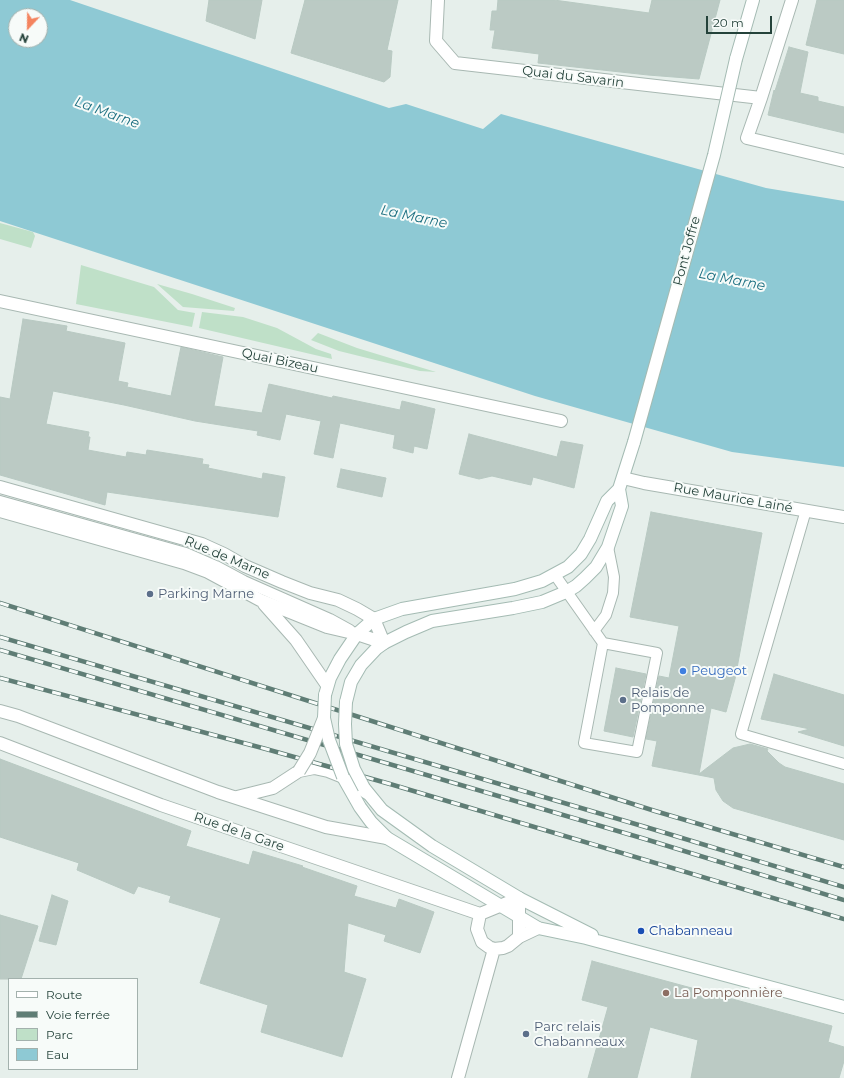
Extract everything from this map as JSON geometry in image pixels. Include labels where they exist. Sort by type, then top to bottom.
[{"type":"street","name":"Quai du Savarin","points":[[438,0],[436,41],[455,63],[761,98]]},
{"type":"street","name":"Pont Joffre","points":[[621,484],[714,155],[736,59],[753,0]]},
{"type":"street","points":[[792,0],[747,138],[844,161]]},
{"type":"street","name":"Quai Bizeau","points":[[0,300],[561,421]]},
{"type":"street","points":[[621,484],[622,506],[608,547],[596,567],[576,586],[542,602],[432,621],[406,632],[377,648],[361,666],[351,682],[346,702],[346,744],[354,769],[366,791],[382,810],[432,846],[519,898],[587,933],[648,955]]},
{"type":"street","points":[[621,484],[607,501],[582,554],[568,567],[555,575],[542,581],[515,589],[402,609],[374,619],[357,634],[340,659],[326,690],[324,718],[329,740],[343,777],[371,822],[387,838],[538,928],[586,938],[844,1007]]},
{"type":"street","name":"Rue Maurice Lainé","points":[[621,484],[806,510],[844,517]]},
{"type":"street","name":"Rue de Marne","points":[[0,487],[202,544],[245,566],[310,593],[338,600],[357,608],[374,619]]},
{"type":"street","name":"Rue de Marne","points":[[0,511],[184,563],[208,572],[260,600],[327,627],[357,634],[384,643]]},
{"type":"street","name":"Rue de Marne","points":[[260,600],[296,640],[326,690]]},
{"type":"street","points":[[374,619],[384,643]]},
{"type":"street","points":[[0,712],[18,716],[218,792],[326,827],[387,838]]},
{"type":"street","points":[[299,771],[310,753],[324,718]]},
{"type":"street","name":"Rue de la Gare","points":[[0,743],[161,805],[480,914]]},
{"type":"street","points":[[237,797],[273,788],[299,771],[314,768],[328,771],[343,777],[366,791]]},
{"type":"street","points":[[360,834],[382,810]]},
{"type":"street","points":[[519,898],[480,914],[476,929],[482,942],[494,949],[503,948],[519,937],[538,928]]},
{"type":"street","points":[[519,898],[519,937]]},
{"type":"street","points":[[458,1078],[494,949]]},
{"type":"lane","name":"Rue de Marne","points":[[0,501],[186,553],[216,566],[259,588],[330,619],[357,634]]},
{"type":"lane","points":[[806,510],[741,734],[844,764]]},
{"type":"lane","points":[[594,631],[606,615],[613,593],[614,577],[608,547]]},
{"type":"lane","points":[[555,575],[603,643],[657,653],[637,752],[584,743],[603,643]]},
{"type":"green space","points":[[0,223],[33,232],[35,236],[31,248],[0,239]]},
{"type":"green space","points":[[81,265],[154,287],[178,310],[195,313],[192,327],[76,304]]},
{"type":"green space","points":[[157,284],[235,308],[234,311],[183,307]]},
{"type":"green space","points":[[202,312],[243,317],[277,328],[316,349],[331,354],[332,359],[199,328]]},
{"type":"green space","points":[[318,333],[357,348],[436,372],[420,371],[339,351],[311,340]]},
{"type":"water","name":"La Marne","points":[[0,0],[70,0],[389,108],[406,104],[483,129],[501,114],[766,188],[844,201],[844,467],[732,452],[535,396],[0,221]]},
{"type":"building","points":[[209,0],[262,0],[255,39],[206,21]]},
{"type":"building","points":[[305,0],[398,0],[387,50],[392,51],[390,77],[384,82],[291,53]]},
{"type":"building","points":[[498,0],[554,0],[649,13],[652,0],[720,0],[699,79],[538,63],[539,54],[492,48],[495,30],[490,30],[492,11],[497,11]]},
{"type":"building","points":[[817,0],[844,0],[844,54],[806,45]]},
{"type":"building","points":[[789,47],[808,52],[800,93],[818,97],[818,101],[844,107],[844,133],[768,115],[774,90],[775,91]]},
{"type":"building","points":[[23,319],[67,326],[66,331],[125,343],[118,381],[128,383],[127,387],[171,396],[181,347],[223,357],[214,406],[262,413],[269,384],[332,398],[333,396],[400,410],[402,401],[435,409],[427,449],[414,446],[413,453],[393,448],[395,435],[340,423],[333,458],[314,454],[321,421],[286,414],[280,440],[257,435],[258,431],[195,421],[53,391],[46,424],[89,432],[88,437],[90,437],[88,450],[126,457],[127,452],[146,455],[147,450],[203,459],[202,464],[209,465],[208,468],[262,479],[263,473],[285,477],[278,517],[107,492],[105,505],[0,475],[0,397],[10,399]]},
{"type":"building","points":[[469,434],[557,457],[561,441],[583,445],[574,488],[533,477],[531,485],[492,476],[479,479],[459,474]]},
{"type":"building","points":[[341,469],[386,478],[382,497],[337,487]]},
{"type":"building","points":[[651,512],[762,533],[735,679],[726,712],[711,708],[699,774],[733,748],[750,744],[768,749],[767,751],[785,767],[844,784],[844,840],[733,808],[723,801],[716,790],[714,778],[652,766],[657,741],[646,739],[659,676],[669,678],[679,626],[630,617]]},
{"type":"building","points":[[616,668],[646,674],[633,737],[604,731]]},
{"type":"building","points":[[774,674],[844,695],[844,746],[798,732],[810,729],[761,719]]},
{"type":"building","points":[[0,759],[191,831],[186,846],[249,865],[253,851],[303,866],[302,867],[357,886],[354,896],[396,908],[399,899],[434,912],[420,953],[384,941],[386,935],[348,923],[344,972],[366,979],[342,1057],[261,1032],[268,1005],[200,983],[221,918],[169,902],[171,896],[138,886],[134,894],[77,870],[79,863],[0,837]]},
{"type":"building","points":[[52,895],[68,901],[56,945],[39,941]]},
{"type":"building","points":[[0,915],[38,926],[21,978],[0,979]]},
{"type":"building","points":[[592,961],[832,1026],[828,1042],[844,1047],[844,1061],[839,1078],[691,1078],[698,1040],[650,1027],[637,1078],[588,1078],[608,1007],[582,1000]]},
{"type":"railway","points":[[0,603],[655,811],[844,867]]},
{"type":"railway","points":[[0,637],[844,887]]},
{"type":"railway","points":[[0,650],[645,839],[844,900]]},
{"type":"railway","points":[[0,678],[266,749],[390,784],[844,919]]},
{"type":"place","name":"Parking Marne","points":[[150,594]]},
{"type":"place","name":"Peugeot","points":[[683,671]]},
{"type":"place","name":"Relais de Pomponne","points":[[623,700]]},
{"type":"place","name":"Chabanneau","points":[[641,931]]},
{"type":"place","name":"La Pomponnière","points":[[666,993]]},
{"type":"place","name":"Parc relais Chabanneaux","points":[[526,1034]]}]
